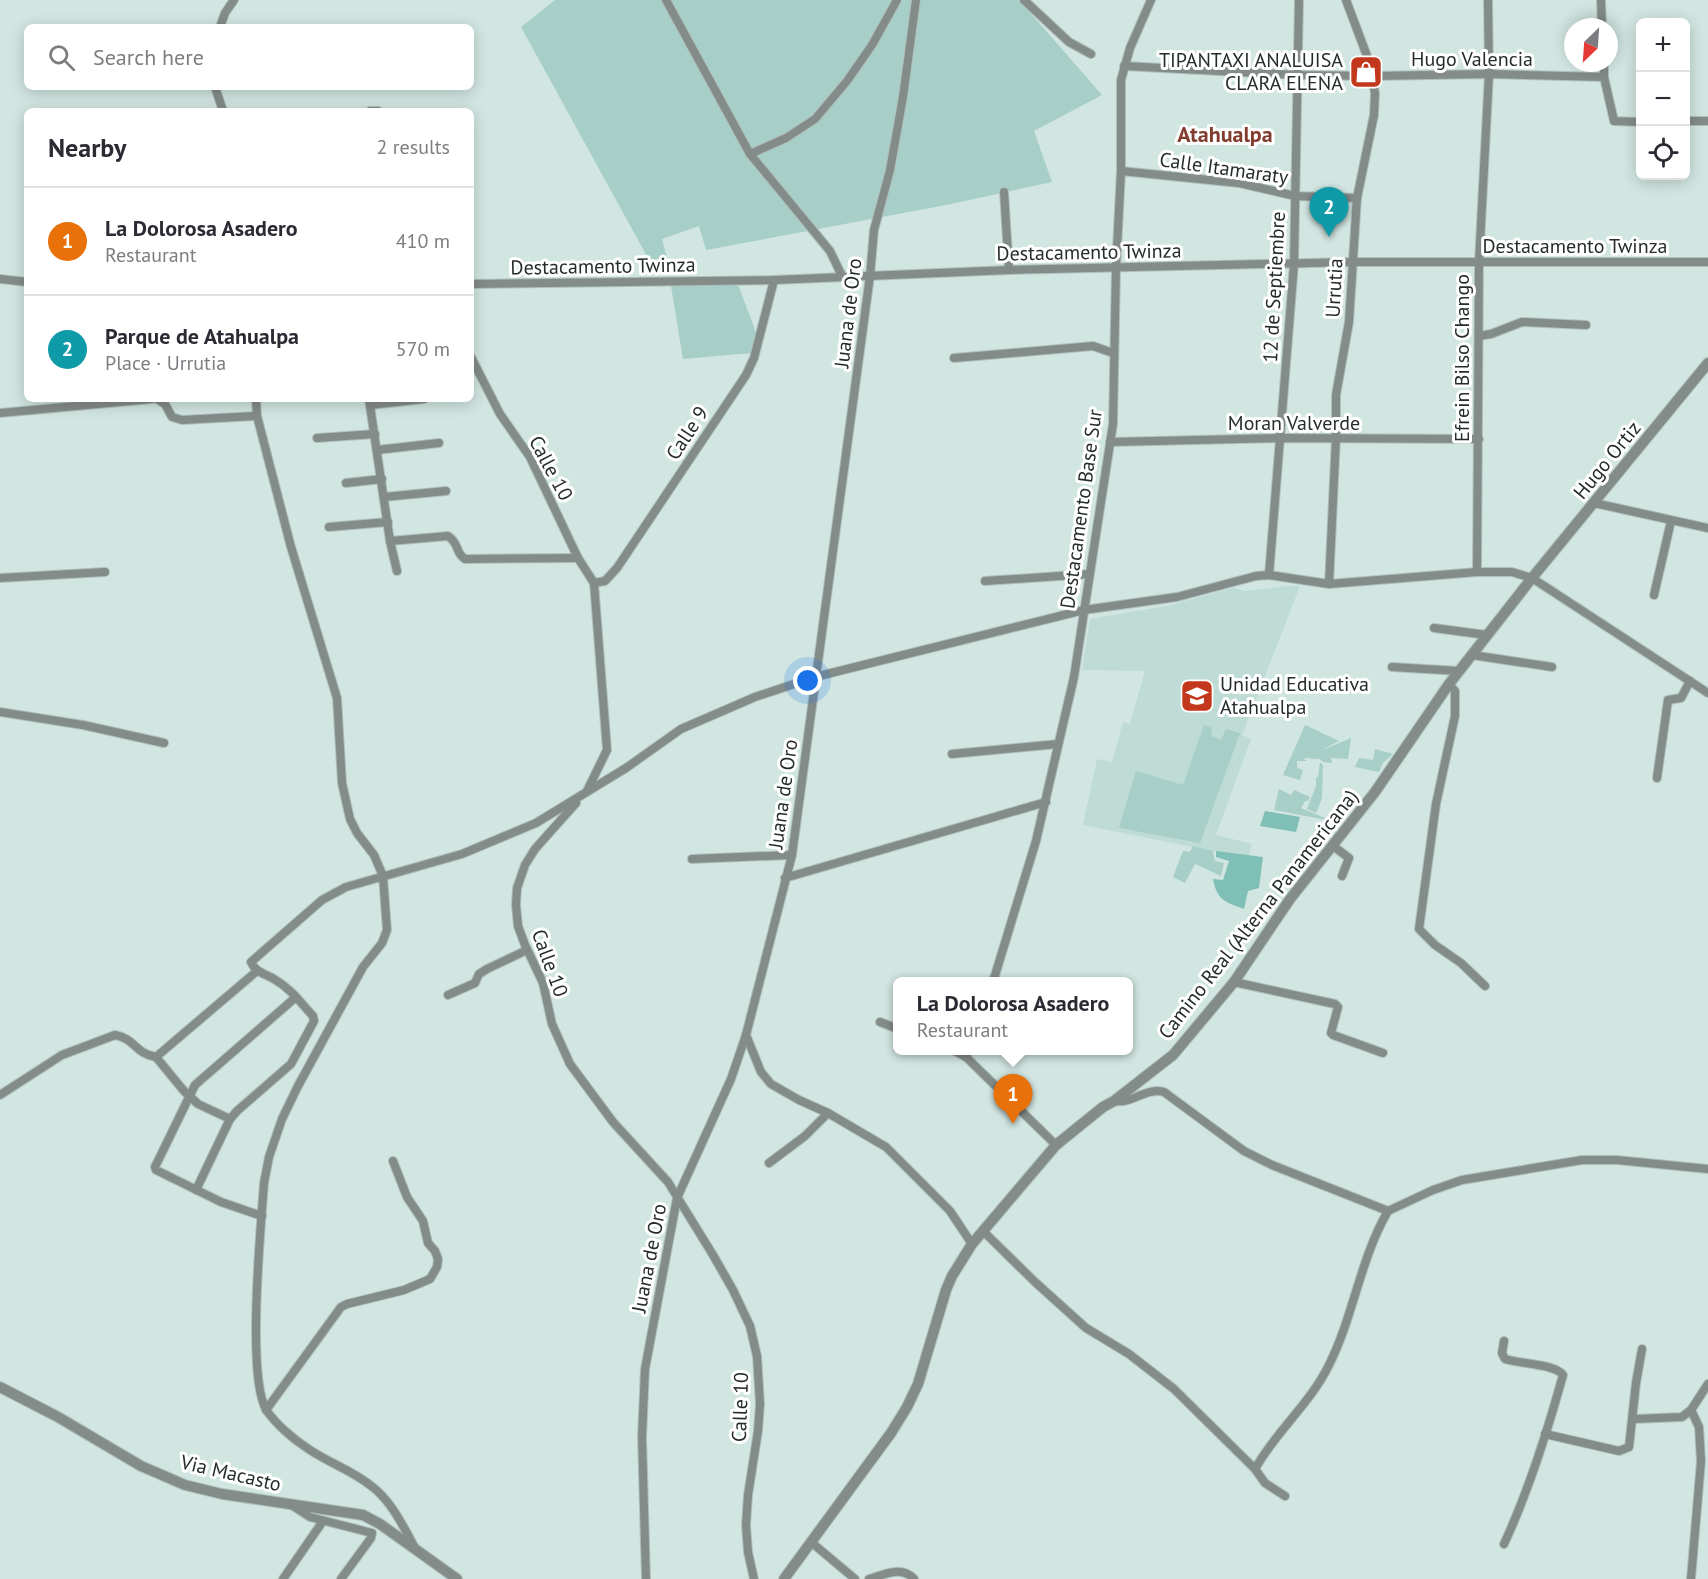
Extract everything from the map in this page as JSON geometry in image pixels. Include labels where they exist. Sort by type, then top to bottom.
[{"type":"street","points":[[221,24],[234,0]]},
{"type":"street","points":[[666,0],[750,154],[830,250],[842,276]]},
{"type":"street","points":[[750,154],[786,138],[815,118],[847,81],[872,45],[897,0]]},
{"type":"street","name":"Juana de Oro","points":[[646,1579],[642,1437],[645,1369],[677,1198],[727,1088],[746,1035],[792,855],[815,676],[829,591],[874,230],[890,170],[903,97],[916,0]]},
{"type":"street","points":[[1024,0],[1069,42],[1091,54]]},
{"type":"street","name":"Destacamento Base Sur","points":[[994,977],[1036,841],[1074,677],[1113,424],[1113,353],[1121,171],[1121,80],[1124,66],[1150,0]]},
{"type":"street","name":"12 de Septiembre","points":[[1269,575],[1294,264],[1299,0]]},
{"type":"street","name":"Urrutia","points":[[1329,584],[1336,395],[1349,322],[1357,198],[1374,115],[1375,93],[1368,57],[1346,0]]},
{"type":"street","name":"Efrein Bilso Chango","points":[[1477,572],[1479,262],[1489,74],[1488,0]]},
{"type":"street","points":[[1601,0],[1602,18]]},
{"type":"street","name":"Hugo Valencia","points":[[1124,66],[1298,75],[1489,74],[1604,77]]},
{"type":"street","points":[[1604,72],[1614,121],[1636,122]]},
{"type":"street","points":[[216,90],[222,108]]},
{"type":"street","points":[[1690,121],[1708,121]]},
{"type":"street","name":"Calle Itamaraty","points":[[1121,171],[1239,183],[1295,196],[1357,198]]},
{"type":"street","points":[[1004,192],[1009,270]]},
{"type":"street","name":"Destacamento Twinza","points":[[474,284],[774,280],[1009,270],[1352,262],[1708,262]]},
{"type":"street","points":[[0,279],[24,282]]},
{"type":"street","name":"Calle 9","points":[[594,584],[605,580],[617,568],[746,375],[754,358],[774,280]]},
{"type":"street","points":[[1479,336],[1491,334],[1522,322],[1586,325]]},
{"type":"street","points":[[954,358],[1093,346],[1113,353]]},
{"type":"street","name":"Calle 10","points":[[474,363],[500,414],[530,457],[578,558],[594,584],[607,740],[604,759],[587,791],[535,849],[520,875],[516,905],[518,926],[543,983],[552,1024],[570,1064],[613,1122],[668,1182],[733,1290],[750,1326],[757,1356],[759,1384],[758,1431],[748,1495],[747,1526],[748,1552],[754,1579]]},
{"type":"street","name":"Hugo Ortiz","points":[[1532,578],[1708,363]]},
{"type":"street","points":[[0,413],[119,402]]},
{"type":"street","points":[[162,402],[172,417],[182,420],[257,416]]},
{"type":"street","points":[[256,402],[257,416],[291,547],[337,698],[342,783],[350,819],[357,833],[374,855],[383,876],[387,930],[386,937],[363,966],[298,1086],[282,1119],[269,1157],[264,1183],[256,1343],[260,1394],[266,1410],[304,1447],[370,1484],[400,1520],[415,1548]]},
{"type":"street","points":[[370,402],[390,541],[397,572]]},
{"type":"street","points":[[317,438],[375,434]]},
{"type":"street","name":"Moran Valverde","points":[[1110,442],[1280,438],[1479,439]]},
{"type":"street","points":[[377,450],[439,442]]},
{"type":"street","points":[[346,483],[381,479]]},
{"type":"street","points":[[384,497],[446,490]]},
{"type":"street","points":[[1594,503],[1708,528]]},
{"type":"street","points":[[1654,595],[1671,521]]},
{"type":"street","points":[[329,527],[388,522]]},
{"type":"street","points":[[390,541],[448,536],[458,545],[458,552],[465,559],[578,558]]},
{"type":"street","points":[[0,578],[105,572]]},
{"type":"street","points":[[196,1190],[230,1119],[295,1059],[314,1021],[313,1016],[296,997],[275,979],[257,971],[251,962],[322,900],[346,887],[462,854],[536,823],[626,768],[681,729],[755,697],[815,676],[1084,610],[1177,597],[1256,576],[1269,575],[1329,584],[1477,572],[1512,572],[1532,578],[1708,693]]},
{"type":"street","points":[[985,581],[1089,574]]},
{"type":"street","name":"Camino Real (Alterna Panamericana)","points":[[784,1579],[908,1407],[918,1384],[946,1290],[952,1275],[972,1244],[1056,1145],[1173,1055],[1234,982],[1290,899],[1375,792],[1449,684],[1532,578]]},
{"type":"street","points":[[1434,628],[1487,635]]},
{"type":"street","points":[[1472,655],[1552,667]]},
{"type":"street","points":[[1392,667],[1459,671]]},
{"type":"street","points":[[1657,778],[1668,700],[1681,698],[1690,681]]},
{"type":"street","points":[[1449,684],[1455,691],[1455,716],[1436,804],[1419,929],[1485,986]]},
{"type":"street","points":[[0,712],[83,725],[164,743]]},
{"type":"street","points":[[952,754],[1058,744]]},
{"type":"street","points":[[785,878],[1046,802]]},
{"type":"street","points":[[1332,846],[1349,858],[1342,876]]},
{"type":"street","points":[[692,859],[792,855]]},
{"type":"street","points":[[448,995],[475,983],[479,974],[487,969],[527,950]]},
{"type":"street","points":[[156,1057],[257,971]]},
{"type":"street","points":[[1234,982],[1335,1004],[1338,1007],[1331,1033],[1383,1053]]},
{"type":"street","points":[[262,1216],[221,1202],[156,1170],[155,1167],[195,1085],[296,997]]},
{"type":"street","points":[[880,1022],[893,1027]]},
{"type":"street","points":[[0,1095],[63,1055],[115,1035],[131,1041],[145,1055],[156,1057],[198,1104],[230,1119]]},
{"type":"street","points":[[746,1035],[761,1072],[771,1084],[828,1113],[886,1147],[950,1211],[972,1244]]},
{"type":"street","points":[[969,1055],[1056,1145]]},
{"type":"street","points":[[1114,1101],[1126,1101],[1149,1091],[1164,1092],[1244,1151],[1272,1166],[1388,1211]]},
{"type":"street","points":[[769,1163],[805,1136],[828,1113]]},
{"type":"street","points":[[1255,1469],[1265,1450],[1312,1394],[1328,1368],[1339,1345],[1372,1245],[1388,1211],[1433,1190],[1462,1180],[1582,1161],[1617,1160],[1708,1169]]},
{"type":"street","points":[[266,1410],[341,1307],[404,1290],[430,1279],[434,1274],[438,1259],[428,1243],[423,1221],[401,1186],[393,1161]]},
{"type":"street","points":[[983,1231],[1086,1328],[1129,1354],[1174,1389],[1255,1469],[1265,1483],[1285,1496]]},
{"type":"street","points":[[1504,1341],[1502,1353],[1505,1359],[1552,1368],[1562,1373],[1561,1385],[1545,1434],[1518,1513],[1504,1544]]},
{"type":"street","points":[[1545,1434],[1623,1451],[1629,1447],[1642,1349]]},
{"type":"street","points":[[1633,1419],[1682,1417],[1691,1410],[1708,1384]]},
{"type":"street","name":"Via Macasto","points":[[0,1387],[58,1417],[141,1466],[185,1485],[293,1506],[363,1515],[380,1524],[457,1579]]},
{"type":"street","points":[[1691,1410],[1700,1427],[1701,1461],[1691,1579]]},
{"type":"street","points":[[293,1506],[303,1514],[323,1521],[372,1533],[371,1538],[341,1579]]},
{"type":"street","points":[[283,1579],[323,1521]]},
{"type":"street","points":[[811,1542],[855,1579]]},
{"type":"street","points":[[869,1579],[898,1571],[905,1572],[914,1579]]},
{"type":"shaded area","name":"Unidad Educativa Atahualpa","points":[[1300,586],[1242,735],[1251,739],[1216,835],[1252,844],[1248,858],[1083,825],[1097,759],[1112,762],[1123,722],[1130,724],[1145,671],[1082,670],[1090,619],[1167,606],[1232,588],[1246,591]]},
{"type":"green space","points":[[555,0],[1019,0],[1102,95],[1034,131],[1052,182],[946,205],[706,250],[699,226],[662,239],[669,267],[654,269],[521,27]]},
{"type":"green space","points":[[732,283],[739,287],[758,338],[752,353],[683,359],[671,286]]},
{"type":"green space","points":[[1204,725],[1212,728],[1211,736],[1221,740],[1226,729],[1240,733],[1200,843],[1119,828],[1136,771],[1183,785]]},
{"type":"green space","points":[[1305,725],[1339,741],[1320,751],[1351,738],[1348,759],[1331,758],[1332,763],[1305,758],[1307,761],[1297,761],[1297,768],[1303,770],[1300,780],[1283,775]]},
{"type":"green space","points":[[1375,749],[1393,754],[1383,763],[1379,772],[1355,767],[1359,758],[1373,760]]},
{"type":"green space","points":[[1320,762],[1323,765],[1322,798],[1316,813],[1307,809],[1316,786]]},
{"type":"green space","points":[[1279,789],[1291,795],[1294,790],[1310,797],[1301,808],[1332,821],[1274,810]]},
{"type":"green space","points":[[1265,811],[1300,817],[1296,832],[1260,826]]},
{"type":"green space","points":[[1193,846],[1213,851],[1215,861],[1224,863],[1221,876],[1195,864],[1185,883],[1173,877],[1183,851],[1190,852]]},
{"type":"green space","points":[[1216,851],[1263,857],[1259,888],[1248,891],[1244,909],[1227,902],[1217,892],[1213,879],[1223,880],[1229,861],[1216,857]]},
{"type":"place","name":"TIPANTAXI ANALUISA CLARA ELENA","points":[[1366,72]]},
{"type":"place","name":"Parque de Atahualpa","points":[[1329,237]]},
{"type":"place","name":"Unidad Educativa Atahualpa","points":[[1197,696]]},
{"type":"place","name":"La Dolorosa Asadero","points":[[1013,1124]]},
{"type":"district","name":"Atahualpa","points":[[1225,134]]}]
